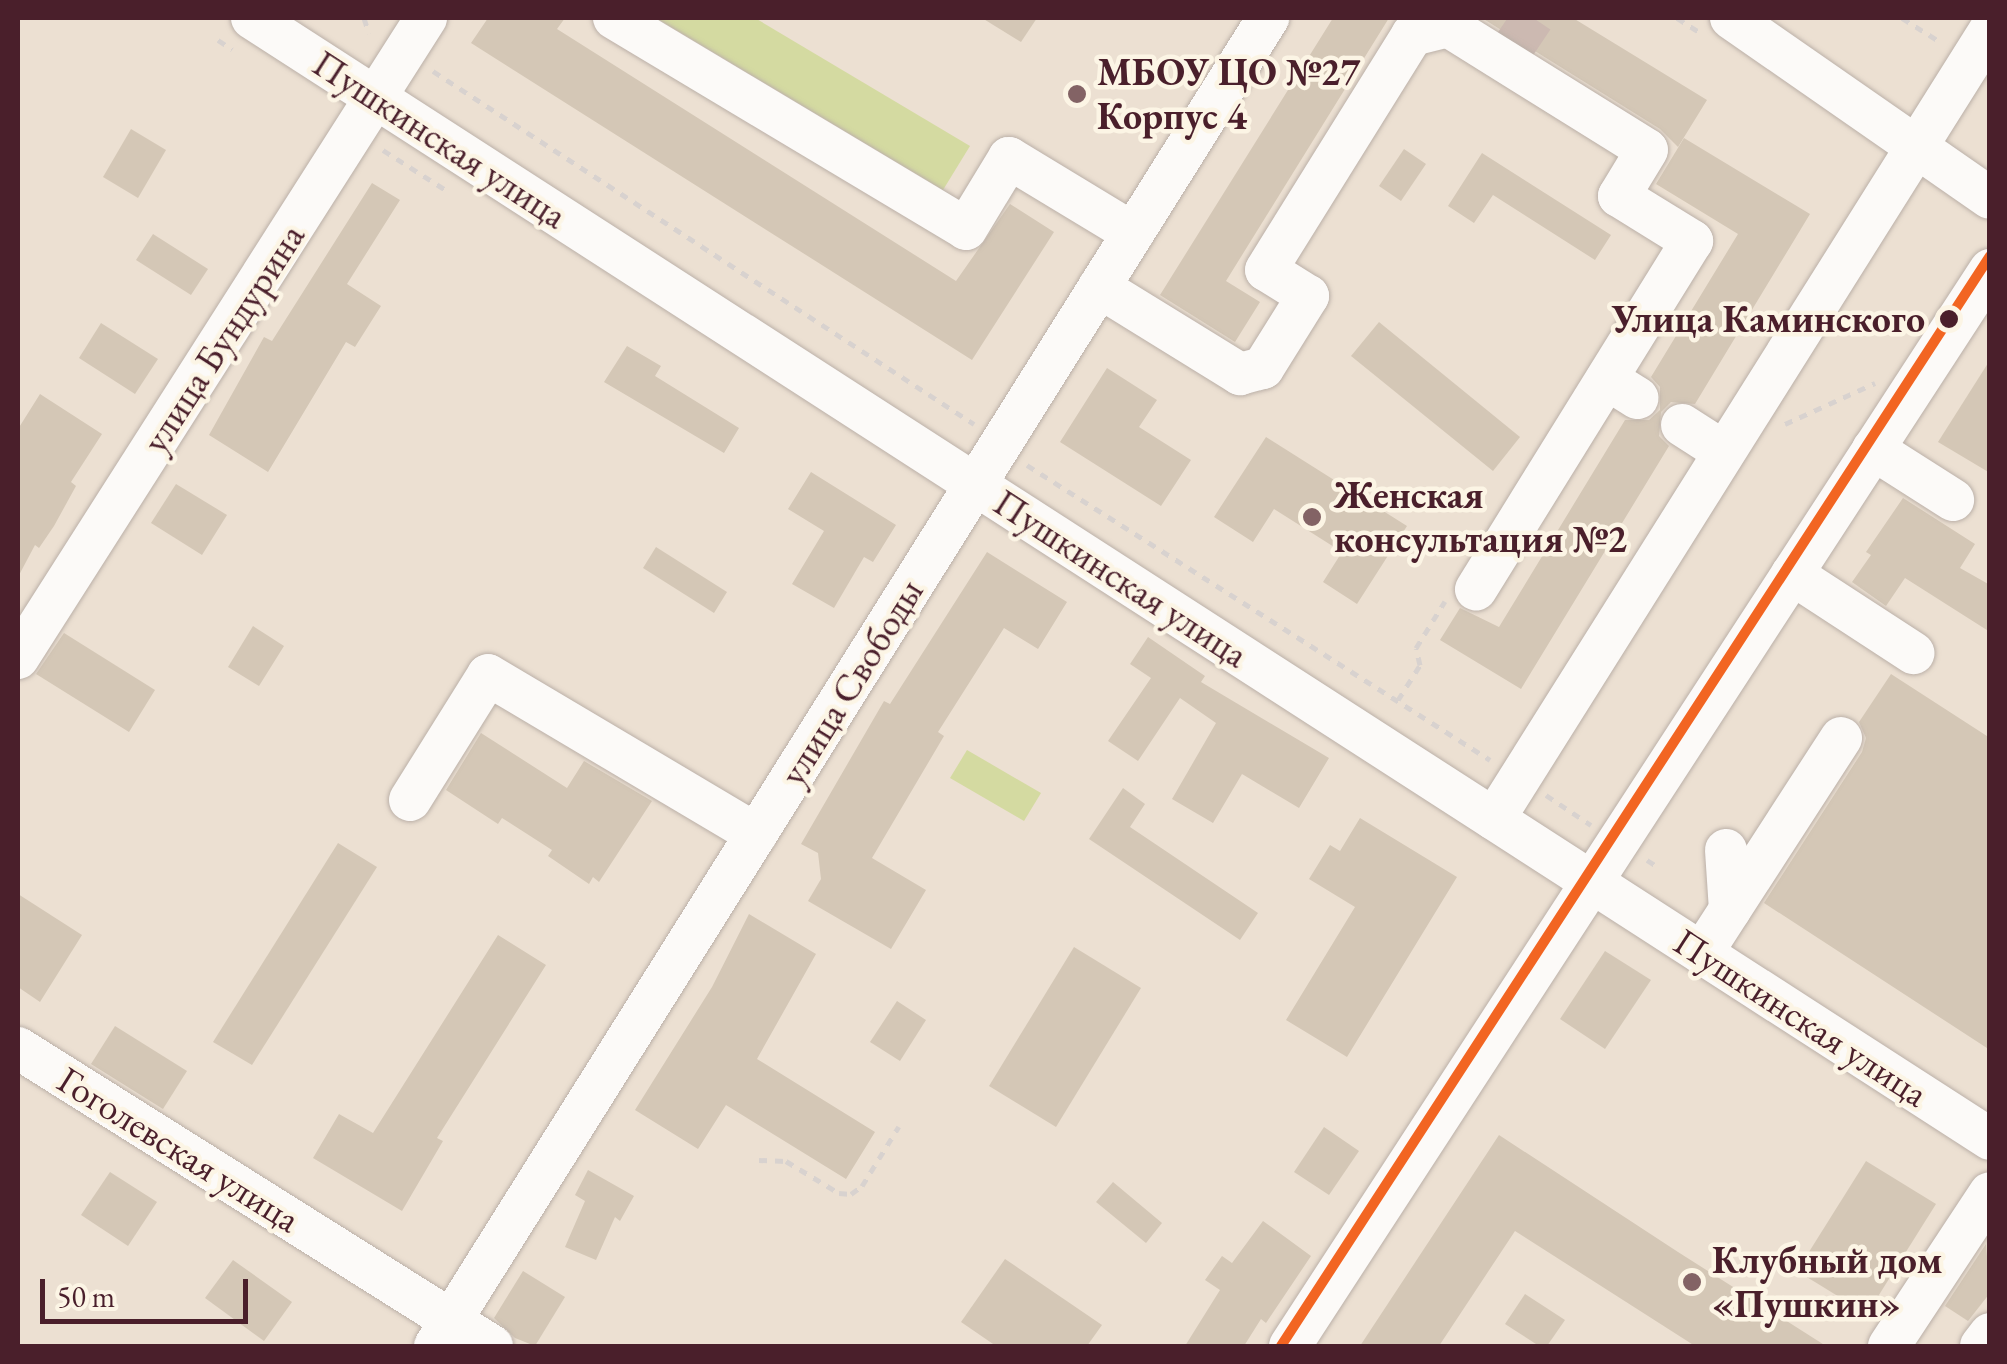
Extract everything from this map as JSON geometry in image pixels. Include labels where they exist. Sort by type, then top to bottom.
[{"type":"street","name":"Пушкинская улица","points":[[252,18],[1990,1139]]},
{"type":"street","name":"улица Бундурина","points":[[18,658],[426,18]]},
{"type":"street","points":[[614,18],[966,228],[1009,158],[1133,233]]},
{"type":"street","name":"улица Свободы","points":[[443,1333],[976,484],[986,426],[1099,287],[1268,18]]},
{"type":"street","points":[[1731,18],[1990,198]]},
{"type":"street","points":[[1099,287],[1240,374],[1263,368],[1308,296],[1266,270],[1412,35],[1448,26],[1509,54],[1647,150],[1618,196],[1692,241],[1622,389],[1476,590]]},
{"type":"street","points":[[1494,819],[1990,30]]},
{"type":"street","points":[[1290,1346],[1990,270]]},
{"type":"street","points":[[1682,425],[1724,452]]},
{"type":"street","points":[[1874,449],[1953,500]]},
{"type":"street","points":[[1792,574],[1913,653]]},
{"type":"street","points":[[410,800],[488,674],[756,834]]},
{"type":"street","points":[[1702,954],[1842,738]]},
{"type":"street","points":[[1726,850],[1730,910]]},
{"type":"street","name":"Гоголевская улица","points":[[18,1051],[443,1333],[492,1346]]},
{"type":"street","points":[[1889,1346],[1990,1193]]},
{"type":"street","points":[[1982,1346],[1990,1334]]},
{"type":"path","points":[[364,18],[370,33]]},
{"type":"path","points":[[431,74],[986,426],[1398,701],[1658,867]]},
{"type":"path","points":[[384,149],[449,192]]},
{"type":"path","points":[[1776,428],[1878,382]]},
{"type":"path","points":[[1398,701],[1420,665],[1416,648],[1453,589],[1476,590]]},
{"type":"path","points":[[760,1160],[786,1161],[839,1193],[851,1194],[862,1186],[899,1126]]},
{"type":"green space","points":[[656,18],[755,18],[970,146],[943,190]]},
{"type":"green space","points":[[967,750],[1041,793],[1024,821],[950,778]]},
{"type":"building","points":[[488,18],[565,18],[557,29],[956,281],[1010,204],[1054,232],[972,360],[471,43]]},
{"type":"building","name":"МБОУ ЦО №27 Корпус 4","points":[[982,18],[1037,18],[1021,42]]},
{"type":"building","points":[[1333,18],[1389,18],[1226,281],[1260,302],[1235,342],[1160,295]]},
{"type":"building","points":[[1482,18],[1573,18],[1707,100],[1678,147],[1660,129]]},
{"type":"building","points":[[131,129],[166,150],[138,198],[103,177]]},
{"type":"building","points":[[1684,138],[1810,214],[1695,404],[1671,402],[1661,412],[1659,436],[1669,446],[1521,689],[1440,640],[1460,608],[1499,627],[1625,420],[1649,420],[1660,410],[1660,387],[1651,377],[1738,234],[1656,184]]},
{"type":"building","points":[[1404,149],[1426,164],[1401,201],[1379,186]]},
{"type":"building","points":[[1482,153],[1611,235],[1595,260],[1493,195],[1474,223],[1448,206]]},
{"type":"building","points":[[372,183],[400,200],[347,284],[381,306],[355,347],[346,342],[268,472],[209,435],[264,337],[272,341]]},
{"type":"building","points":[[153,234],[208,269],[191,295],[136,260]]},
{"type":"building","points":[[1379,322],[1520,437],[1493,471],[1351,356]]},
{"type":"building","points":[[101,323],[158,359],[135,394],[79,358]]},
{"type":"building","points":[[627,346],[661,366],[655,376],[739,428],[724,453],[604,382]]},
{"type":"building","points":[[1990,360],[1990,473],[1938,442]]},
{"type":"building","points":[[1107,368],[1157,400],[1139,427],[1191,460],[1161,506],[1060,442]]},
{"type":"building","points":[[40,394],[102,434],[71,482],[76,486],[54,526],[39,548],[35,545],[18,577],[18,429]]},
{"type":"building","points":[[1266,437],[1407,526],[1357,604],[1323,582],[1342,552],[1274,509],[1253,542],[1214,517]]},
{"type":"building","points":[[811,472],[896,525],[873,562],[864,557],[834,608],[792,584],[824,531],[788,509]]},
{"type":"building","points":[[176,484],[227,515],[202,555],[151,523]]},
{"type":"building","points":[[1903,498],[1975,544],[1960,568],[1990,585],[1990,632],[1905,578],[1886,606],[1852,582],[1871,555],[1866,552]]},
{"type":"building","points":[[656,547],[727,592],[714,613],[643,568]]},
{"type":"building","points":[[987,552],[1067,602],[1038,649],[1004,628],[938,732],[944,736],[872,858],[926,890],[891,949],[808,901],[821,879],[818,853],[801,844],[884,701],[890,704]]},
{"type":"building","points":[[253,626],[284,646],[259,686],[228,667]]},
{"type":"building","points":[[64,633],[155,690],[129,732],[36,674]]},
{"type":"building","points":[[1148,637],[1205,676],[1201,682],[1329,758],[1299,808],[1242,774],[1213,823],[1172,799],[1216,723],[1180,698],[1138,761],[1108,741],[1151,678],[1130,664]]},
{"type":"building","points":[[1891,674],[1990,738],[1990,1050],[1764,903],[1862,752],[1866,738],[1859,722]]},
{"type":"building","points":[[481,733],[567,788],[584,761],[652,801],[599,882],[593,877],[589,884],[548,856],[552,850],[502,818],[498,824],[446,790]]},
{"type":"building","points":[[1123,788],[1145,804],[1130,827],[1258,913],[1240,940],[1089,839]]},
{"type":"building","points":[[1360,818],[1457,877],[1347,1057],[1286,1020],[1355,907],[1309,879],[1330,845],[1340,851]]},
{"type":"building","points":[[338,843],[377,867],[252,1065],[213,1042]]},
{"type":"building","points":[[18,894],[82,935],[40,1002],[18,987]]},
{"type":"building","points":[[749,914],[816,954],[757,1059],[875,1132],[846,1179],[726,1105],[698,1149],[635,1110],[712,987]]},
{"type":"building","points":[[498,935],[546,965],[437,1138],[443,1141],[402,1211],[313,1158],[339,1114],[373,1133]]},
{"type":"building","points":[[1074,947],[1141,988],[1056,1127],[989,1086]]},
{"type":"building","points":[[1605,951],[1651,980],[1605,1049],[1560,1019]]},
{"type":"building","points":[[897,1001],[926,1020],[900,1061],[870,1042]]},
{"type":"building","points":[[115,1026],[187,1071],[163,1109],[91,1064]]},
{"type":"building","points":[[1324,1127],[1359,1151],[1329,1195],[1294,1172]]},
{"type":"building","points":[[1499,1135],[1826,1346],[1695,1346],[1515,1231],[1439,1346],[1360,1346]]},
{"type":"building","points":[[1866,1161],[1936,1204],[1867,1314],[1797,1271]]},
{"type":"building","points":[[588,1170],[634,1196],[620,1221],[615,1217],[596,1260],[565,1247],[585,1201],[575,1195]]},
{"type":"building","points":[[110,1172],[157,1202],[128,1246],[81,1215]]},
{"type":"building","points":[[1113,1182],[1162,1223],[1146,1243],[1096,1202]]},
{"type":"building","points":[[1263,1221],[1311,1256],[1266,1323],[1261,1319],[1244,1346],[1185,1346],[1220,1290],[1205,1280],[1222,1256],[1232,1263]]},
{"type":"building","points":[[1986,1244],[1990,1293],[1968,1321],[1945,1306]]},
{"type":"building","points":[[1005,1259],[1102,1325],[1087,1346],[996,1346],[961,1322]]},
{"type":"building","points":[[233,1260],[292,1302],[264,1341],[205,1298]]},
{"type":"building","points":[[523,1271],[565,1297],[535,1346],[515,1338],[494,1318]]},
{"type":"building","points":[[1525,1294],[1565,1320],[1547,1346],[1539,1346],[1505,1324]]},
{"type":"tunnel","points":[[1514,46],[1533,18]]},
{"type":"transit line","points":[[1281,1346],[1990,256]]},
{"type":"place","name":"МБОУ ЦО №27 Корпус 4","points":[[1077,94]]},
{"type":"place","name":"Улица Каминского","points":[[1949,319]]},
{"type":"place","name":"Женская консультация №2","points":[[1312,517]]},
{"type":"place","name":"Клубный дом «Пушкин»","points":[[1692,1282]]}]
